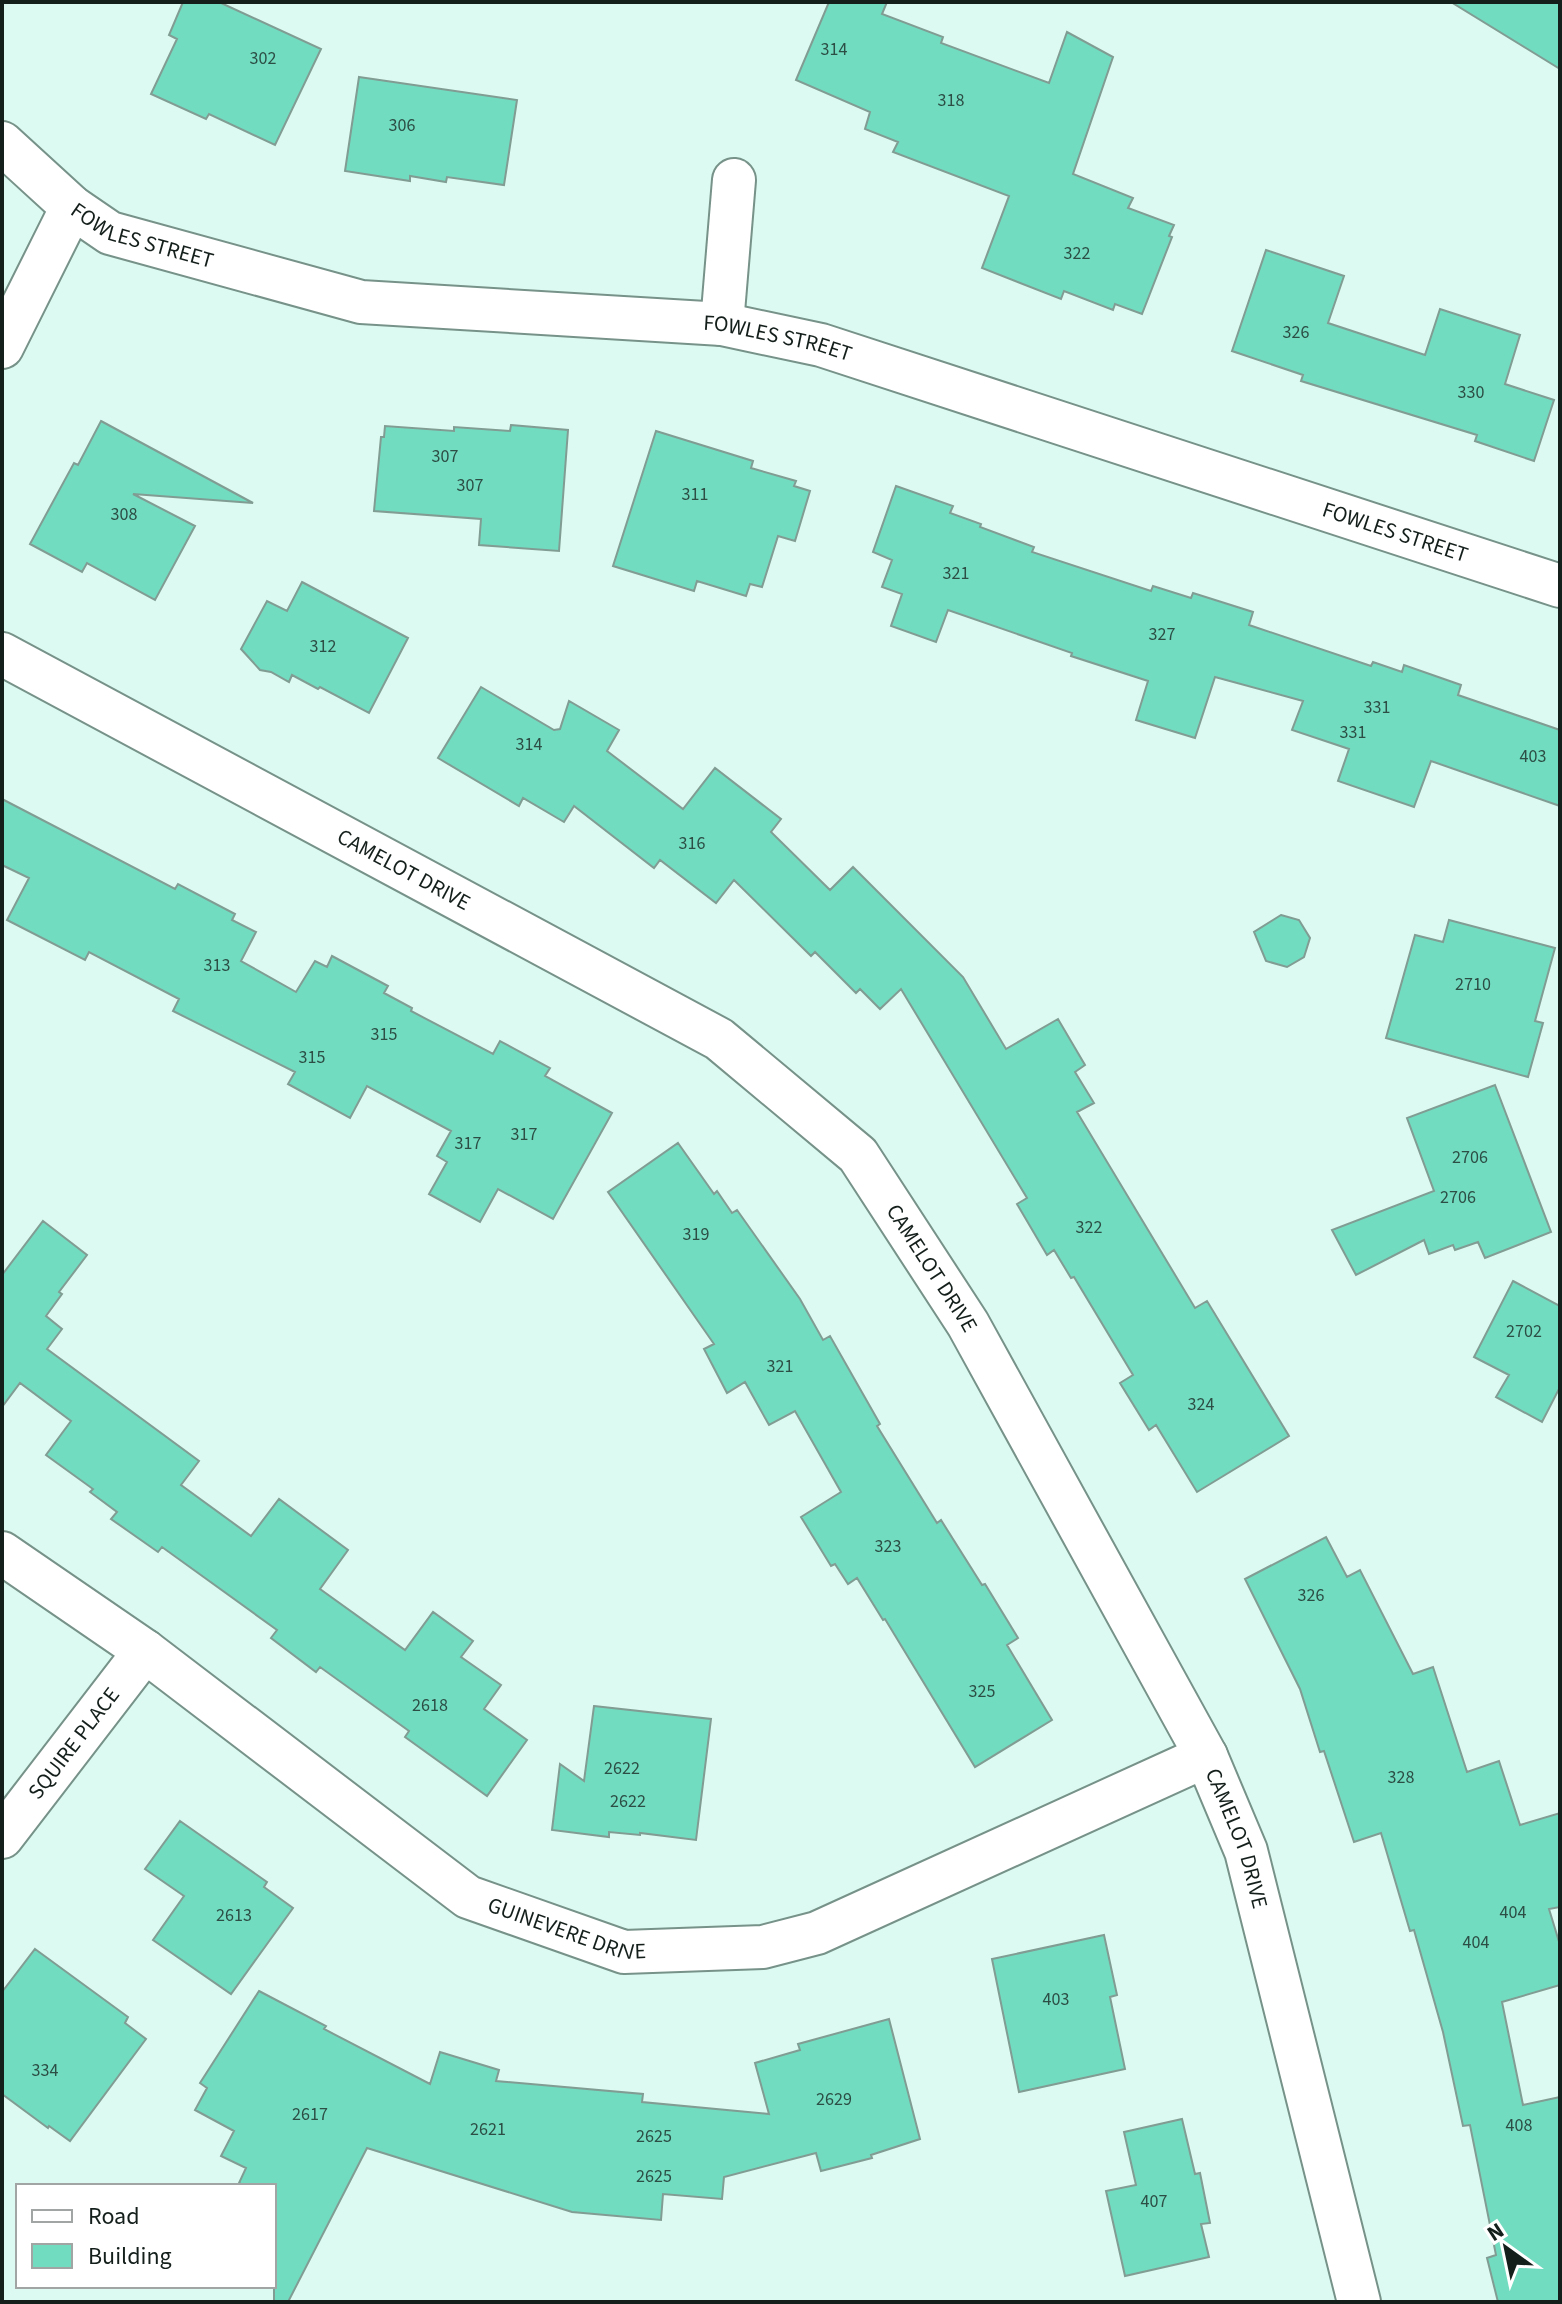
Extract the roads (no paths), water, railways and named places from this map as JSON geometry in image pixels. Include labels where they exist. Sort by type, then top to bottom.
[{"type":"street","name":"FOWLES STREET","points":[[2,143],[72,207],[110,233],[361,302],[722,324],[821,345],[1560,586]]},
{"type":"street","points":[[722,324],[734,180]]},
{"type":"street","points":[[2,347],[72,207]]},
{"type":"street","name":"CAMELOT DRIVE","points":[[2,654],[719,1039],[858,1155],[968,1324],[1206,1756],[1246,1851],[1359,2302]]},
{"type":"street","name":"GUINEVERE DRIVE","points":[[2,1553],[145,1651],[468,1897],[624,1952],[763,1947],[817,1933],[1206,1756]]},
{"type":"street","name":"SQUIRE PLACE","points":[[2,1837],[145,1651]]}]
